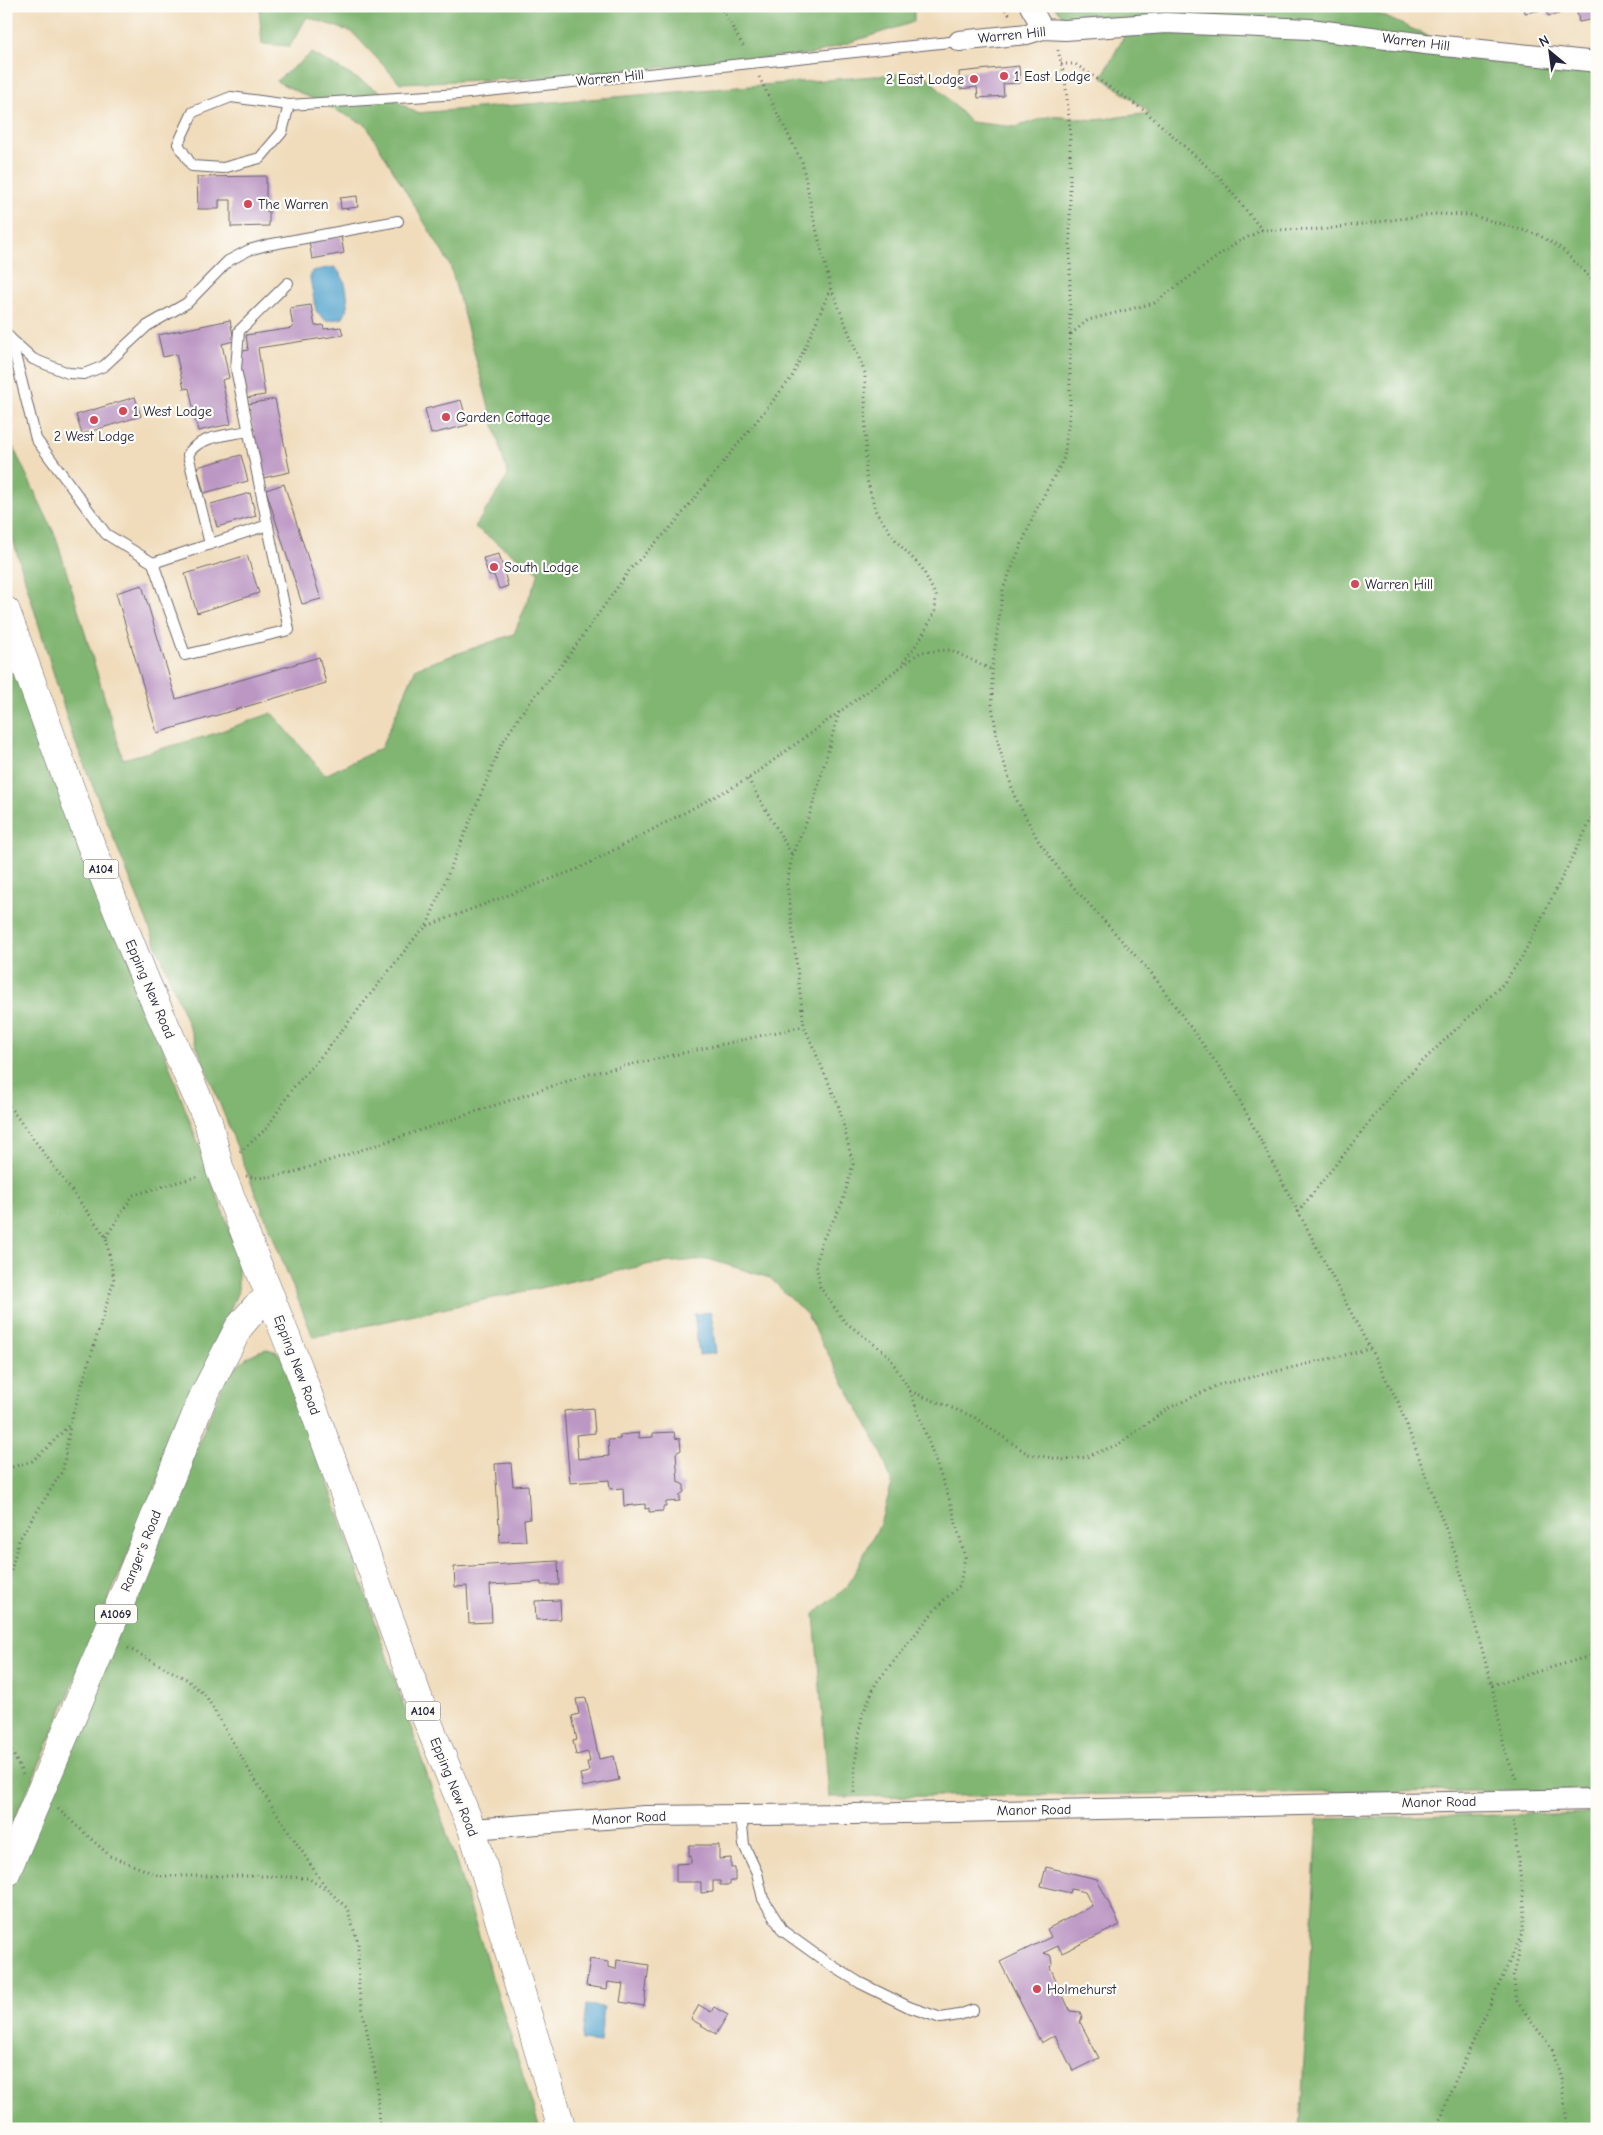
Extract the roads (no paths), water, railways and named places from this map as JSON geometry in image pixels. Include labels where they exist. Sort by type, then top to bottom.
[{"type":"main road","name":"Epping New Road","points":[[6,611],[107,884],[146,982],[208,1120],[220,1170],[302,1378],[422,1708],[472,1829],[562,2129]]},
{"type":"main road","name":"Ranger's Road","points":[[6,1873],[42,1793],[203,1397],[239,1326],[256,1307],[271,1298]]},
{"type":"street","points":[[1030,6],[1048,30]]},
{"type":"street","name":"Warren Hill","points":[[959,41],[1028,34],[1048,30],[1166,24],[1310,29],[1426,44],[1597,62]]},
{"type":"street","name":"Manor Road","points":[[472,1829],[645,1816],[854,1814],[1597,1799]]},
{"type":"lane","name":"Warren Hill","points":[[289,105],[282,132],[260,158],[223,168],[192,166],[178,144],[193,112],[231,97],[289,105],[459,94],[959,41]]},
{"type":"lane","points":[[9,336],[33,359],[68,373],[84,374],[104,366],[147,326],[187,303],[228,261],[249,250],[398,221]]},
{"type":"lane","points":[[9,336],[36,438],[106,534],[153,563],[185,655],[289,630],[236,369],[239,331],[288,283]]},
{"type":"lane","points":[[210,544],[188,455],[192,447],[202,442],[248,431]]},
{"type":"lane","points":[[153,563],[268,525]]},
{"type":"lane","points":[[741,1815],[744,1844],[757,1873],[763,1899],[783,1931],[826,1962],[860,1983],[909,2007],[941,2018],[959,2016],[973,2010]]},
{"type":"water","points":[[334,267],[345,284],[347,306],[343,318],[326,321],[316,311],[310,278],[312,271]]},
{"type":"water","points":[[711,1312],[716,1353],[699,1355],[694,1314]]},
{"type":"water","points":[[586,2005],[604,2007],[600,2043],[582,2041]]},
{"type":"place","name":"1 East Lodge","points":[[1004,76]]},
{"type":"place","name":"2 East Lodge","points":[[974,79]]},
{"type":"place","name":"The Warren","points":[[248,204]]},
{"type":"place","name":"1 West Lodge","points":[[123,411]]},
{"type":"place","name":"Garden Cottage","points":[[446,417]]},
{"type":"place","name":"2 West Lodge","points":[[94,420]]},
{"type":"place","name":"South Lodge","points":[[494,567]]},
{"type":"place","name":"Warren Hill","points":[[1355,584]]},
{"type":"place","name":"Holmehurst","points":[[1037,1989]]}]
